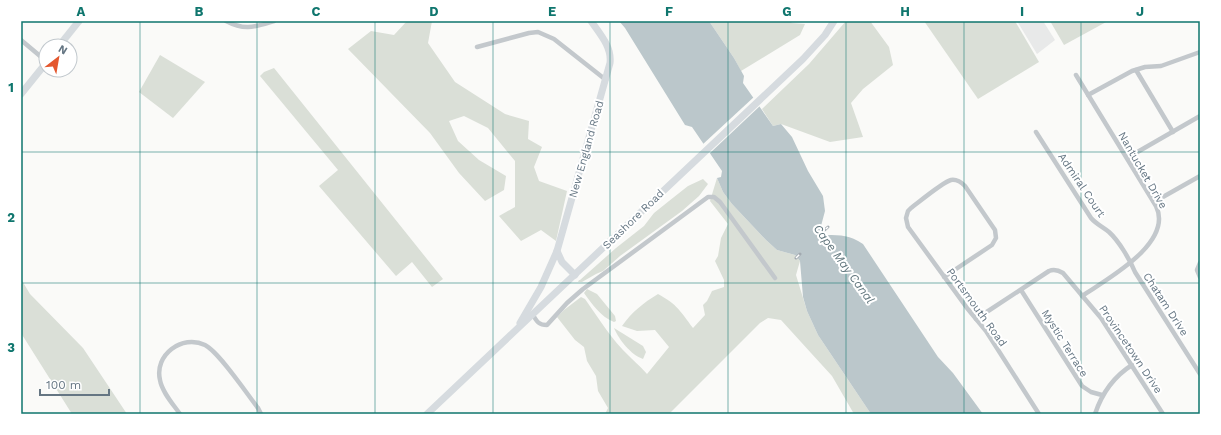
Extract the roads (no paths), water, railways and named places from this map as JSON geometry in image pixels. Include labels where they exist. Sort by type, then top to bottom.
[{"type":"main road","points":[[65,38],[79,21]]},
{"type":"main road","name":"New England Road","points":[[516,330],[541,287],[557,251],[606,80],[610,63],[610,52],[591,21]]},
{"type":"main road","name":"Seashore Road","points":[[427,414],[770,91],[815,47],[834,21]]},
{"type":"main road","points":[[21,94],[38,72]]},
{"type":"main road","points":[[557,251],[562,262],[575,275]]},
{"type":"street","points":[[226,21],[235,26],[246,28],[274,21]]},
{"type":"street","points":[[477,47],[538,32],[554,39],[606,80]]},
{"type":"street","points":[[21,40],[38,55]]},
{"type":"street","points":[[1088,95],[1136,70],[1161,66],[1200,52]]},
{"type":"street","points":[[1136,70],[1173,132]]},
{"type":"street","name":"Nantucket Drive","points":[[1076,75],[1154,202],[1160,216],[1159,227],[1144,249],[1131,262],[1082,296]]},
{"type":"street","points":[[1127,158],[1200,116]]},
{"type":"street","name":"Admiral Court","points":[[1036,132],[1091,218],[1109,232],[1131,262]]},
{"type":"street","points":[[1154,202],[1200,176]]},
{"type":"street","name":"Portsmouth Road","points":[[944,278],[992,245],[996,238],[995,230],[965,186],[960,181],[956,180],[948,181],[911,208],[908,211],[906,218],[908,227],[944,278],[986,331],[1039,414]]},
{"type":"street","points":[[533,315],[538,323],[547,326],[567,303],[583,289],[708,197],[714,197],[720,202],[775,278]]},
{"type":"street","name":"Chatam Drive","points":[[1131,262],[1135,272],[1200,374]]},
{"type":"street","points":[[1200,263],[1197,270],[1200,278]]},
{"type":"street","name":"Provincetown Drive","points":[[1021,290],[1049,271],[1056,270],[1063,273],[1101,318],[1163,414]]},
{"type":"street","points":[[976,319],[1021,290]]},
{"type":"street","name":"Mystic Terrace","points":[[1021,290],[1082,386],[1091,392],[1102,395]]},
{"type":"street","points":[[180,414],[162,387],[159,370],[163,358],[170,349],[181,343],[188,342],[200,343],[210,348],[258,408],[261,414]]},
{"type":"street","points":[[1095,414],[1102,395],[1116,376],[1132,365]]},
{"type":"water","name":"Cape May Canal","points":[[619,21],[709,21],[734,58],[744,76],[743,83],[773,126],[781,124],[792,137],[808,171],[823,196],[825,211],[821,226],[826,235],[845,236],[863,244],[938,357],[953,373],[983,414],[871,414],[818,335],[807,311],[803,297],[800,261],[795,255],[777,250],[732,204],[723,192],[717,178],[721,177],[722,171],[692,127],[685,125],[625,28]]},
{"type":"railway","points":[[819,235],[828,227]]},
{"type":"railway","points":[[796,258],[800,254]]}]
